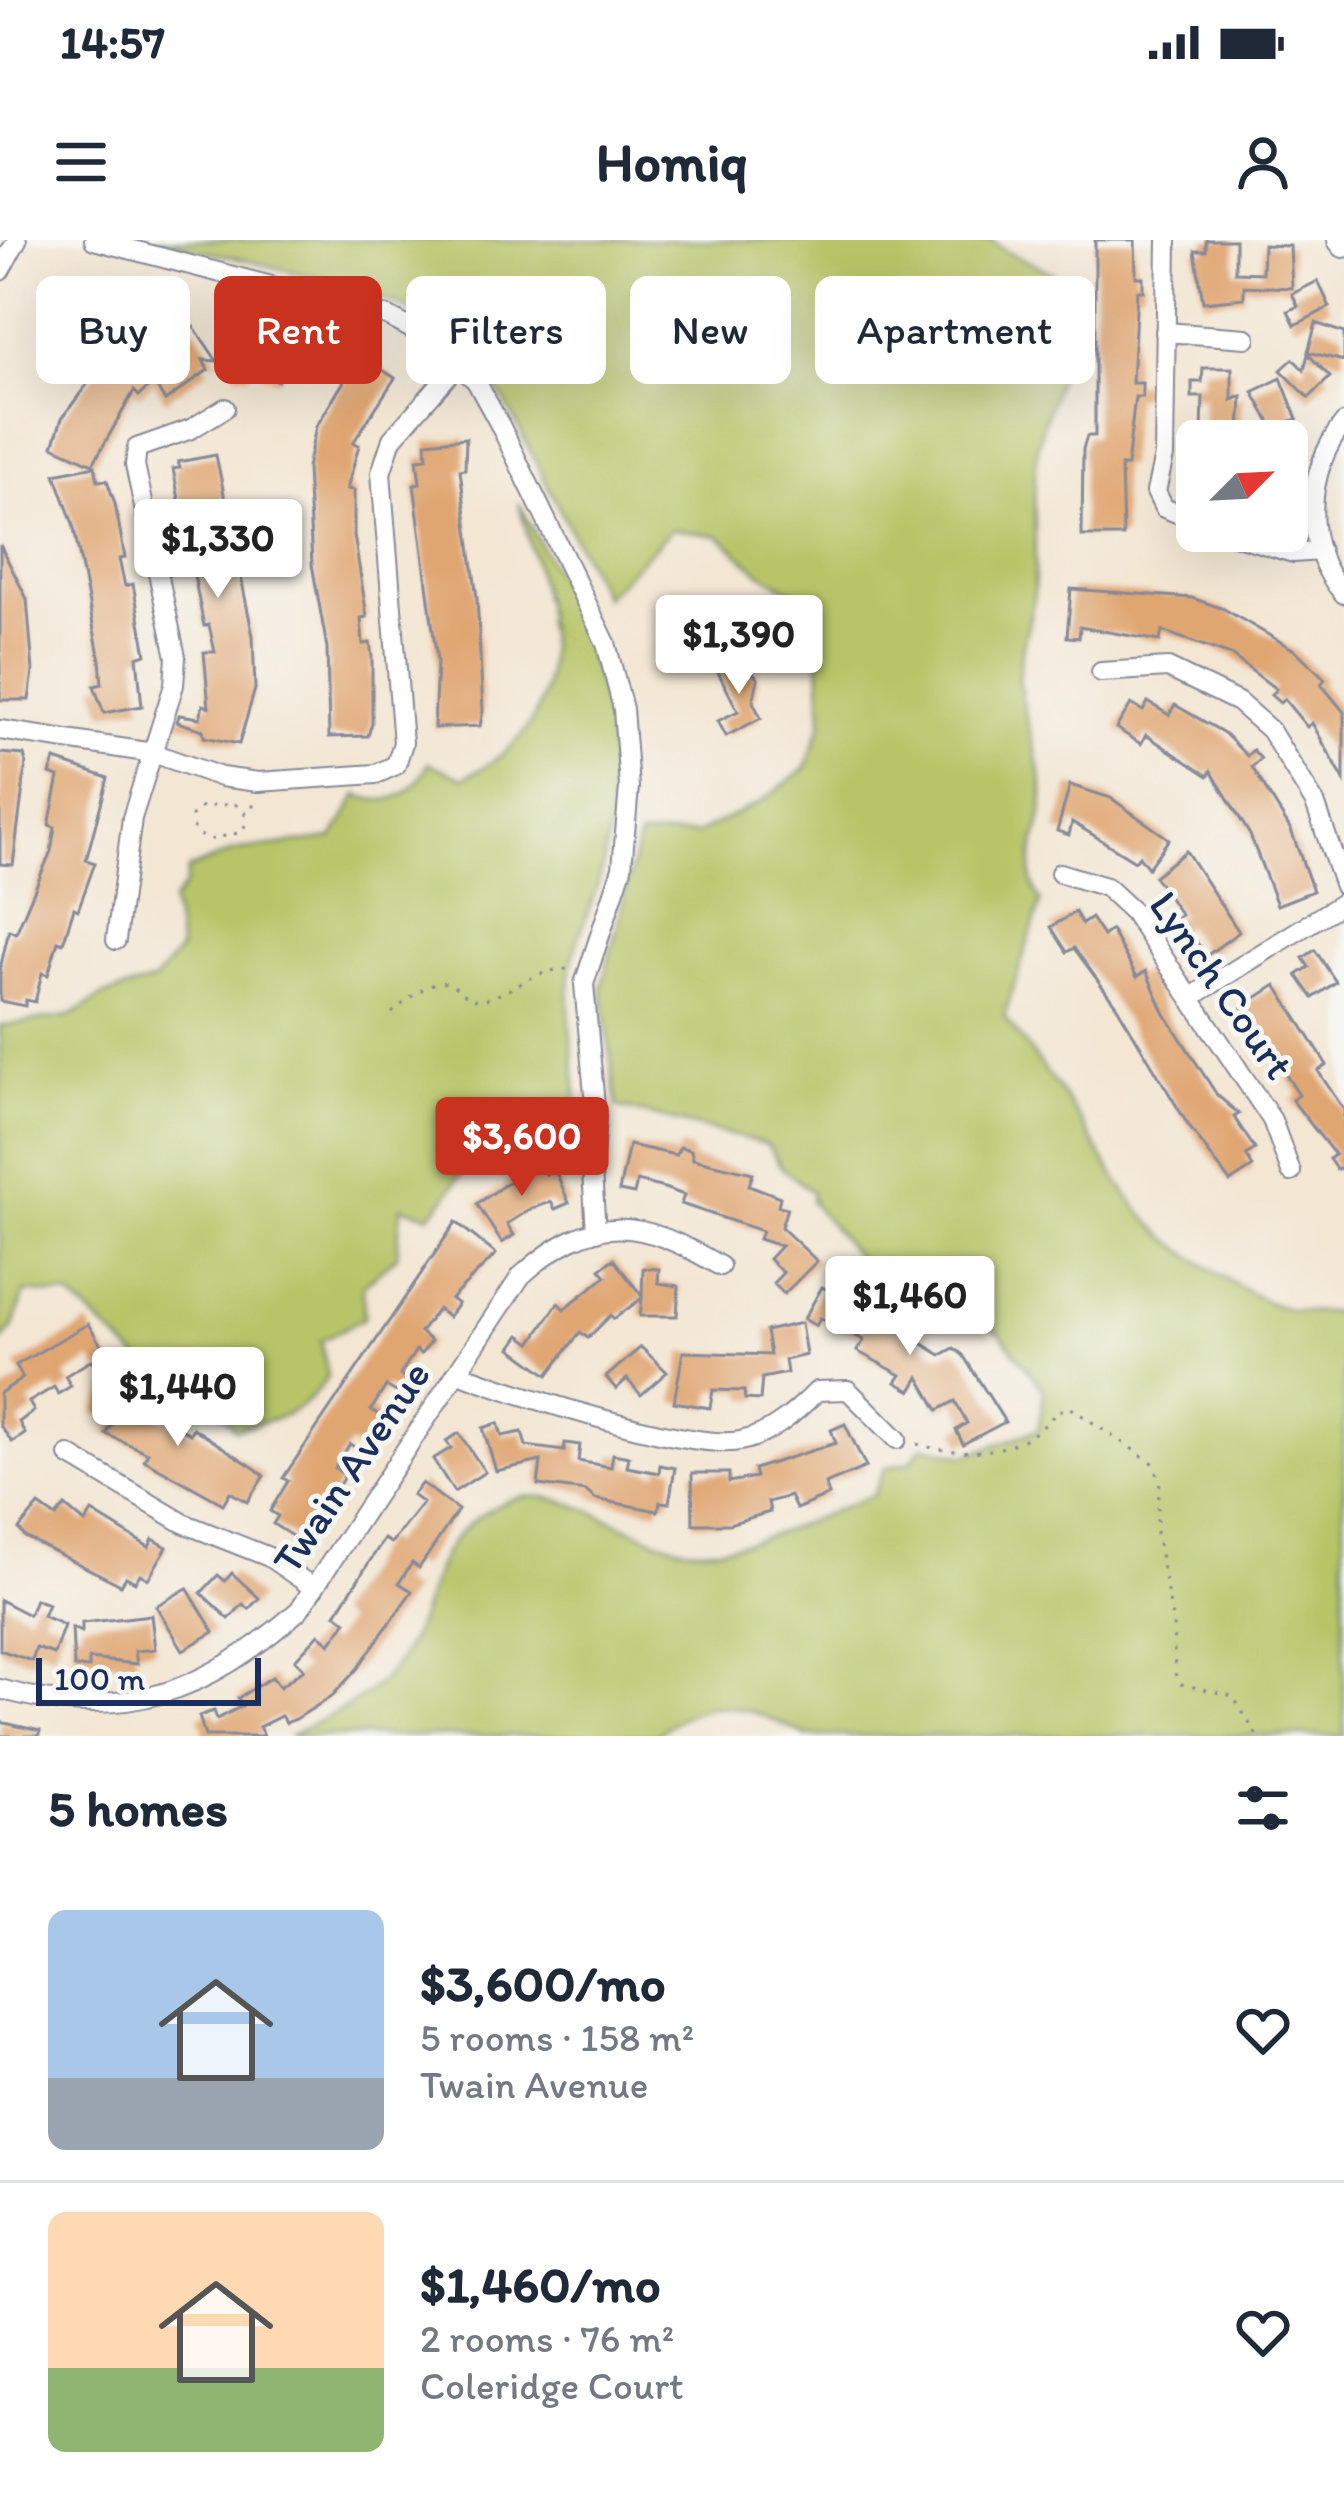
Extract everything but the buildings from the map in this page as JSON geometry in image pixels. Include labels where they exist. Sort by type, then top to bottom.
[{"type":"street","points":[[0,271],[17,240]]},
{"type":"street","points":[[94,240],[387,316],[406,326]]},
{"type":"street","points":[[1168,240],[1164,456],[1156,492],[1164,508],[1176,513]]},
{"type":"street","points":[[1165,332],[1246,338]]},
{"type":"street","points":[[0,730],[153,753],[221,777],[258,782],[376,774],[396,765],[404,743],[381,473],[392,439],[440,384]]},
{"type":"street","points":[[478,384],[599,628],[623,709],[629,787],[622,868],[584,984],[596,1117],[592,1172],[596,1232]]},
{"type":"street","points":[[116,940],[121,870],[175,686],[176,657],[134,465],[137,448],[191,429],[225,409]]},
{"type":"street","points":[[1344,423],[1318,470],[1313,498],[1320,551],[1344,594]]},
{"type":"street","points":[[1308,552],[1320,551]]},
{"type":"street","points":[[1101,672],[1168,668],[1238,702],[1270,730],[1315,803],[1344,886]]},
{"type":"street","name":"Lynch Court","points":[[1060,873],[1106,887],[1133,912],[1272,1120],[1292,1172]]},
{"type":"street","points":[[1193,996],[1344,902]]},
{"type":"street","name":"Twain Avenue","points":[[0,1689],[54,1704],[130,1701],[183,1689],[253,1651],[299,1610],[521,1276],[554,1246],[596,1232],[632,1228],[666,1234],[720,1266]]},
{"type":"street","points":[[457,1372],[512,1394],[699,1441],[740,1441],[790,1419],[818,1391],[848,1390],[907,1442]]},
{"type":"street","points":[[69,1455],[183,1523],[269,1557],[314,1588]]},
{"type":"path","points":[[245,813],[235,804],[202,807],[192,816],[194,831],[208,840],[238,833],[245,813],[254,809],[253,795]]},
{"type":"path","points":[[392,1013],[432,981],[443,980],[477,1000],[537,971],[574,969]]},
{"type":"path","points":[[907,1442],[960,1457],[1042,1431],[1058,1411],[1071,1408],[1138,1449],[1153,1463],[1160,1480],[1156,1533],[1173,1624],[1175,1674],[1181,1684],[1233,1696],[1257,1736]]},
{"type":"green space","points":[[158,240],[992,240],[1056,276],[815,276],[815,384],[1057,384],[1038,445],[1035,582],[1019,673],[1043,790],[1031,875],[1041,902],[1004,1017],[1067,1101],[1129,1197],[1175,1244],[1267,1302],[1308,1312],[1344,1311],[1344,1736],[807,1736],[748,1711],[712,1707],[694,1711],[656,1736],[289,1736],[349,1706],[388,1674],[412,1637],[446,1551],[460,1532],[508,1501],[530,1496],[553,1499],[677,1546],[700,1549],[744,1543],[873,1495],[885,1468],[910,1462],[923,1446],[966,1456],[1039,1429],[1044,1390],[999,1332],[934,1303],[859,1259],[811,1201],[812,1192],[782,1168],[767,1144],[617,1107],[602,987],[639,837],[696,834],[761,802],[806,768],[822,722],[819,658],[793,592],[759,572],[719,536],[672,529],[604,597],[493,384],[606,384],[606,276],[406,276],[406,309],[382,299],[382,276],[309,276]]},
{"type":"green space","points":[[519,503],[582,635],[606,722],[611,768],[602,869],[570,974],[575,1129],[546,1117],[482,1154],[429,1215],[401,1207],[397,1256],[363,1286],[364,1318],[321,1341],[328,1376],[309,1400],[277,1418],[235,1429],[205,1392],[163,1381],[70,1296],[25,1292],[14,1326],[0,1343],[0,1026],[70,1016],[105,995],[155,981],[180,949],[172,902],[185,885],[188,870],[234,851],[333,838],[358,795],[392,799],[409,790],[429,763],[463,778],[503,754],[529,725],[543,694],[549,659],[540,583]]}]
